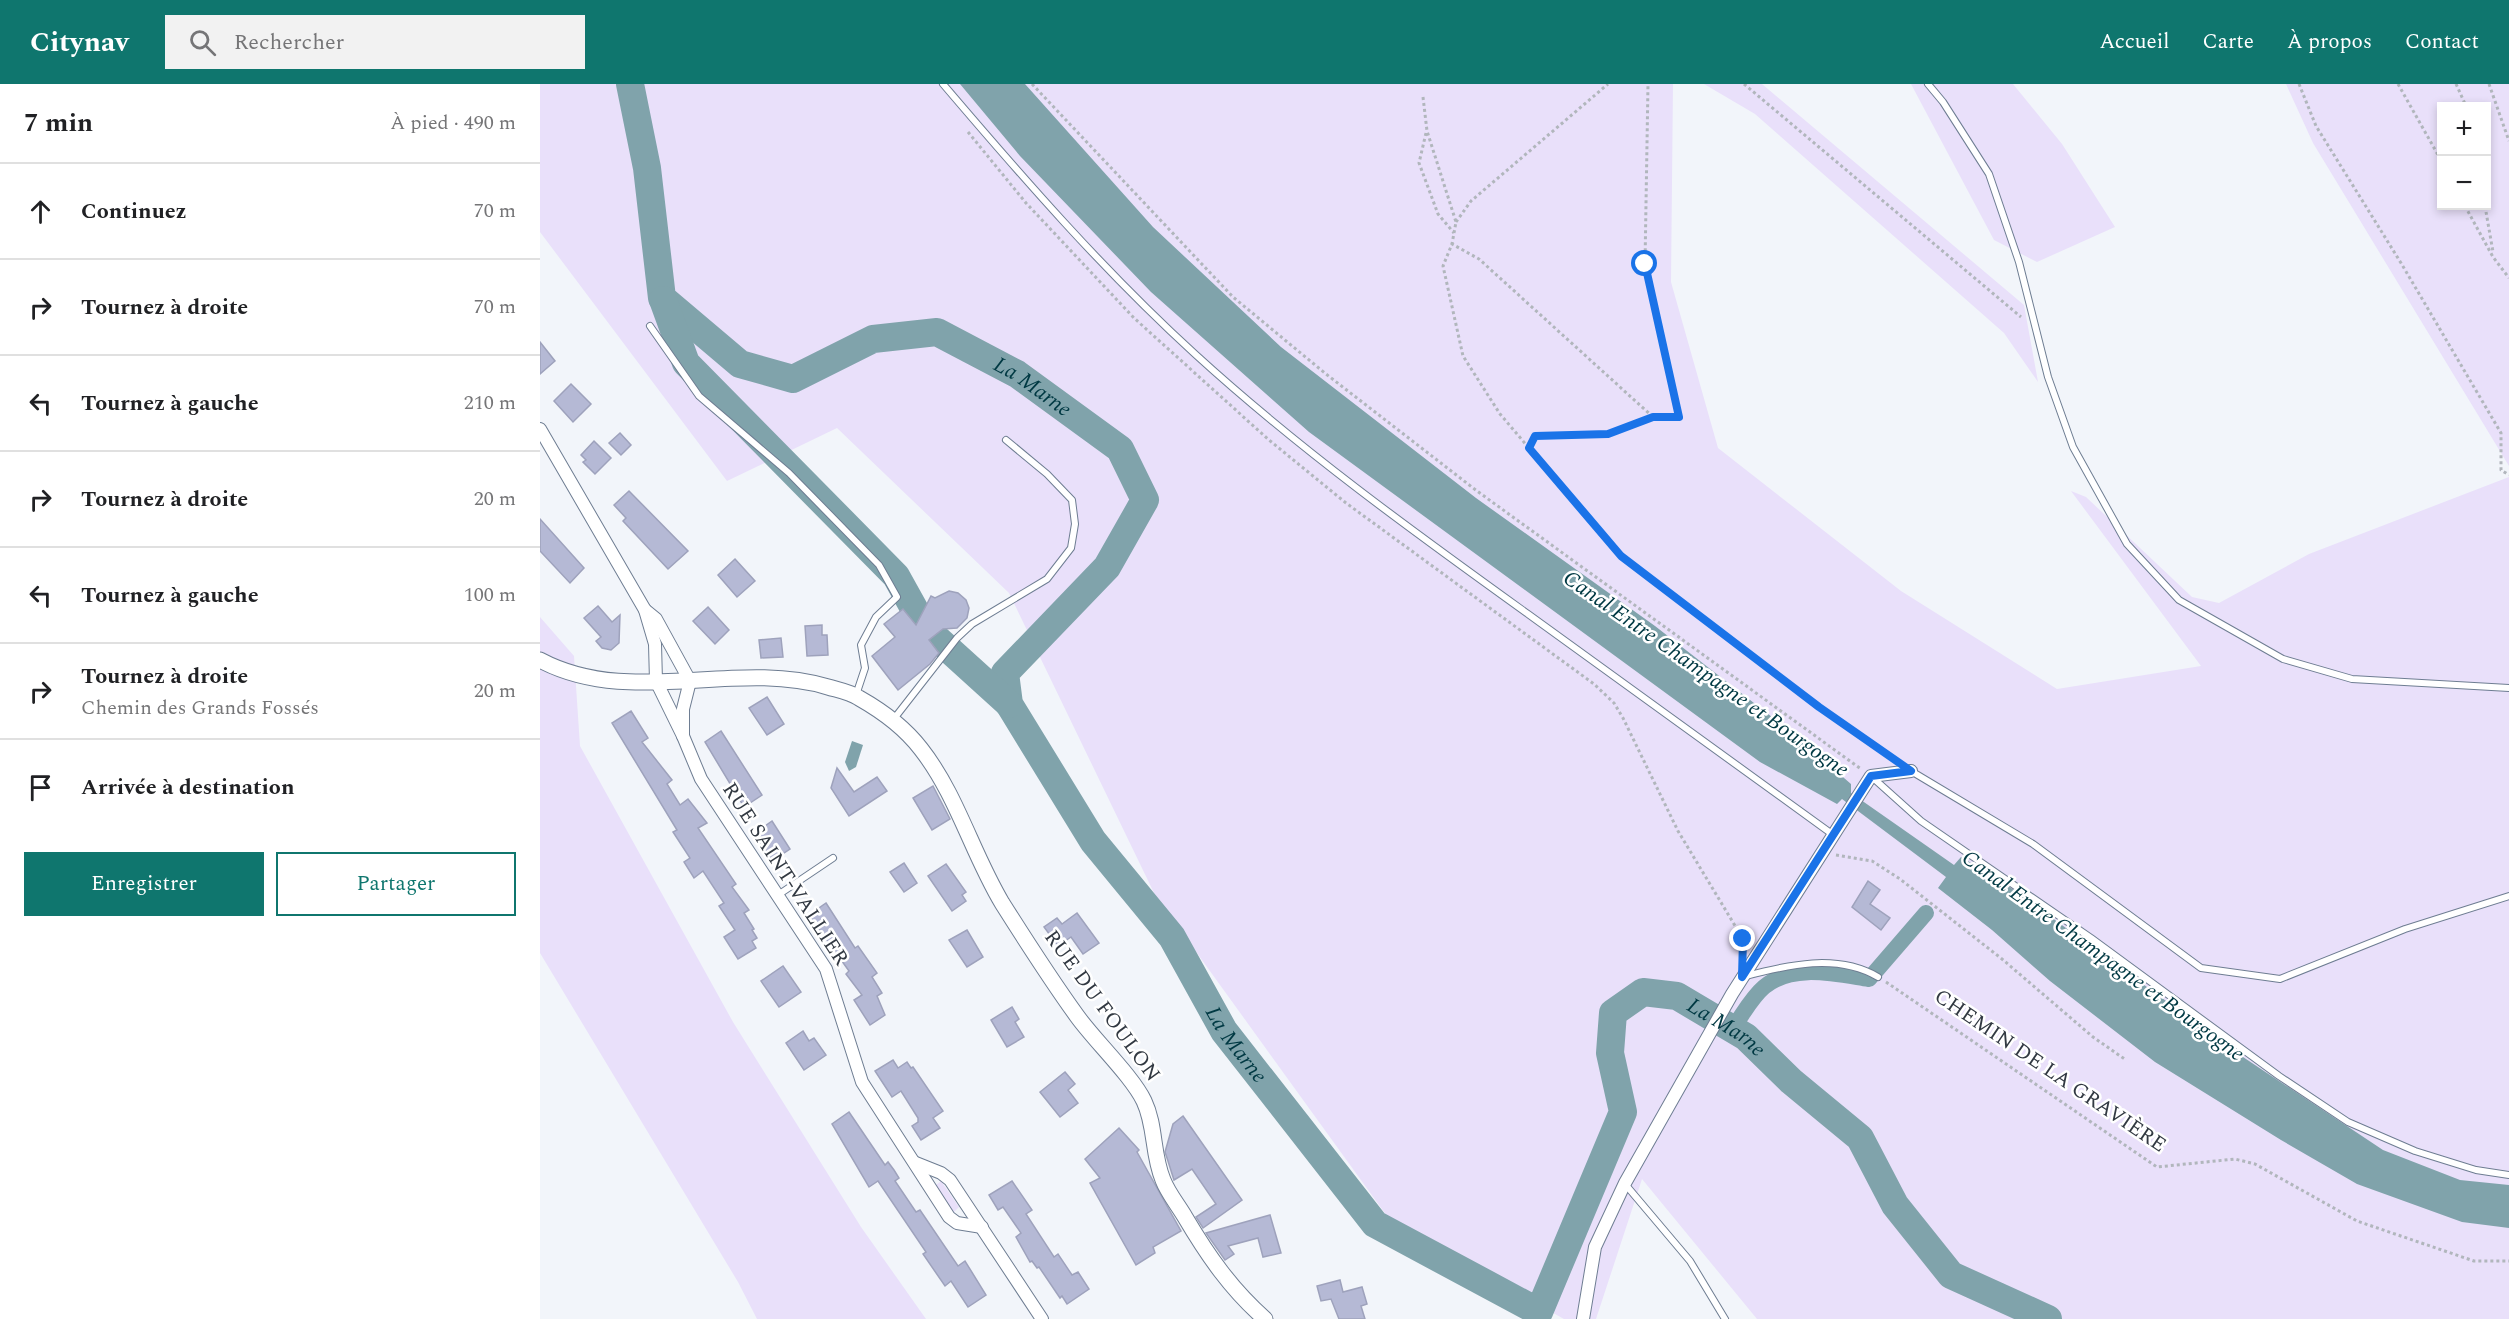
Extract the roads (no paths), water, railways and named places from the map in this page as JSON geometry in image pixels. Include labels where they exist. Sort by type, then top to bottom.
[{"type":"street","points":[[540,429],[543,440],[645,610],[655,644],[656,681]]},
{"type":"street","points":[[645,610],[656,619],[690,681],[683,709],[683,735]]},
{"type":"street","name":"RUE DU FOULON","points":[[540,660],[575,676],[596,680],[690,681],[777,678],[811,682],[855,695],[893,720],[921,748],[945,787],[979,861],[1002,902],[1077,1016],[1143,1099],[1153,1124],[1154,1152],[1164,1181],[1213,1265],[1248,1304],[1265,1319]]},
{"type":"street","name":"RUE SAINT-VALLIER","points":[[656,681],[683,735],[701,779],[826,969],[862,1082],[949,1217],[957,1223],[982,1227]]},
{"type":"street","points":[[1583,1319],[1595,1247],[1624,1184],[1742,977],[1871,776],[1911,771]]},
{"type":"street","points":[[915,1163],[941,1173],[950,1180],[1042,1319]]},
{"type":"lane","points":[[943,84],[1024,180],[1125,285],[1194,354],[1296,442],[1425,540],[1833,834]]},
{"type":"lane","points":[[1928,84],[1943,102],[1989,174],[2019,262],[2048,377],[2073,447],[2127,544],[2180,600],[2283,659],[2342,676],[2509,688]]},
{"type":"lane","points":[[650,326],[699,396],[789,473],[879,564],[893,589],[897,597],[876,617],[861,645],[865,668],[855,695]]},
{"type":"lane","points":[[893,720],[943,659],[957,638],[972,624],[1047,579],[1071,548],[1075,524],[1072,500],[1047,474],[1006,440]]},
{"type":"lane","points":[[1911,771],[2033,844],[2201,968],[2280,979],[2405,929],[2509,896]]},
{"type":"lane","points":[[1871,776],[1921,821],[2091,938],[2280,1076],[2348,1122],[2415,1151],[2476,1170],[2509,1174]]},
{"type":"lane","points":[[778,895],[833,858]]},
{"type":"lane","points":[[1742,977],[1791,964],[1826,964],[1870,972],[1878,977]]},
{"type":"lane","points":[[1624,1184],[1690,1261],[1725,1319]]},
{"type":"water","name":"Canal Entre Champagne et Bourgogne","points":[[960,84],[1025,84],[1153,227],[1281,347],[1476,498],[1655,626],[1786,728],[1851,784],[1851,793],[1954,865],[1961,857],[2000,880],[2243,1057],[2383,1150],[2460,1180],[2509,1185],[2509,1228],[2462,1222],[2357,1184],[2155,1062],[2050,981],[1992,930],[1938,888],[1946,877],[1842,799],[1837,804],[1760,762],[1309,432],[1151,292],[1020,156]]},
{"type":"water","points":[[852,741],[863,745],[856,767],[849,771],[845,762]]},
{"type":"waterway","name":"La Marne","points":[[630,84],[647,168],[662,298],[740,364],[793,379],[873,339],[937,332],[1017,374],[1120,449],[1145,500],[1107,567],[1005,673],[1009,704],[1093,841],[1172,937],[1224,1031],[1375,1224],[1539,1312],[1623,1112],[1610,1053],[1613,1013],[1643,992],[1677,996],[1746,1037],[1791,1081],[1860,1138],[1895,1205],[1951,1275],[2048,1319]]},
{"type":"waterway","name":"La Marne","points":[[663,300],[686,363],[896,576],[921,621]]},
{"type":"waterway","name":"La Marne","points":[[934,636],[1009,704]]},
{"type":"waterway","points":[[1732,1029],[1759,991],[1775,980],[1788,975],[1815,972],[1869,979],[1926,913]]}]
